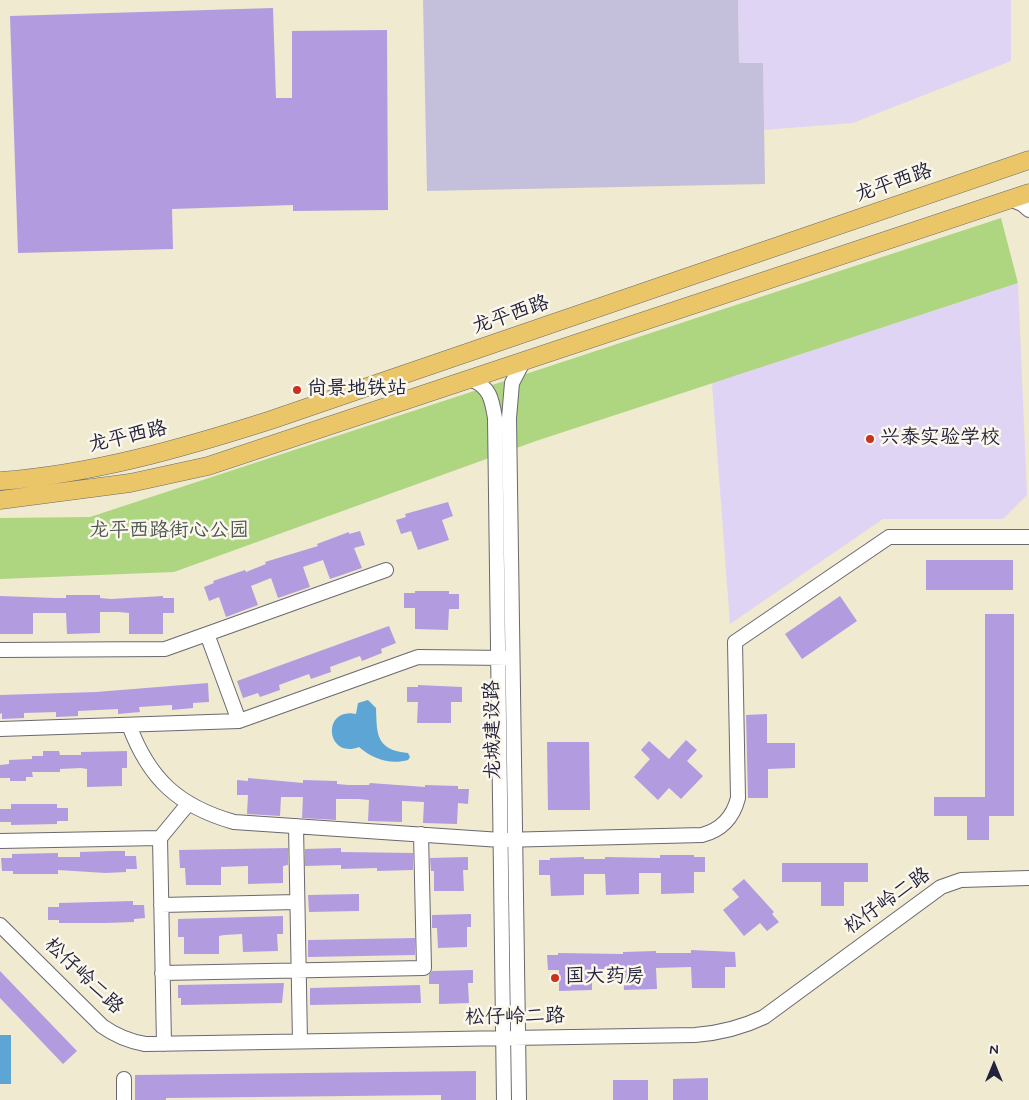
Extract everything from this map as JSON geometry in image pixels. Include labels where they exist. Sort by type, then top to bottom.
[{"type":"main road","name":"龙平西路","points":[[0,481],[32,479],[129,461],[208,440],[1029,160]]},
{"type":"main road","name":"龙平西路","points":[[0,500],[130,483],[208,466],[472,380],[1029,193]]},
{"type":"street","points":[[1010,199],[1022,204],[1029,210]]},
{"type":"street","name":"龙城建设路","points":[[504,1100],[501,840],[509,402],[512,383],[523,362]]},
{"type":"street","name":"龙城建设路","points":[[472,380],[482,384],[489,391],[495,418],[515,840],[519,1100]]},
{"type":"street","points":[[129,725],[138,748],[151,770],[168,788],[188,804],[210,815],[234,822],[501,840],[694,836],[716,830],[733,813],[738,798],[735,642],[889,537],[1029,537]]},
{"type":"street","points":[[0,650],[165,649],[386,570]]},
{"type":"street","points":[[207,634],[239,721]]},
{"type":"street","points":[[0,729],[239,721],[418,657],[505,658]]},
{"type":"street","points":[[164,1044],[160,838],[188,804]]},
{"type":"street","points":[[296,826],[300,1041]]},
{"type":"street","points":[[162,973],[424,968],[421,834]]},
{"type":"street","points":[[0,841],[160,838]]},
{"type":"street","name":"松仔岭二路","points":[[0,925],[102,1026],[114,1034],[145,1044],[695,1035],[721,1033],[744,1027],[764,1017],[941,887],[961,880],[1029,878]]},
{"type":"street","points":[[161,905],[297,902]]},
{"type":"street","points":[[124,1079],[124,1100]]},
{"type":"shaded area","points":[[423,0],[738,0],[739,63],[763,63],[765,184],[427,191]]},
{"type":"shaded area","points":[[738,0],[1011,0],[1011,61],[853,123],[764,130],[763,63],[739,64]]},
{"type":"shaded area","name":"兴泰实验学校","points":[[1018,283],[1027,495],[1003,519],[883,519],[730,624],[712,383]]},
{"type":"green space","name":"龙平西路街心公园","points":[[1001,218],[1018,283],[536,441],[174,572],[0,579],[0,518],[90,517]]},
{"type":"water","points":[[368,700],[376,708],[380,739],[389,748],[408,753],[410,757],[408,760],[395,762],[382,760],[370,755],[359,747],[348,749],[340,746],[334,740],[332,733],[333,725],[337,718],[345,714],[356,714],[358,703]]},
{"type":"water","points":[[0,1035],[11,1035],[11,1084],[0,1084]]},
{"type":"building","points":[[273,8],[276,98],[292,98],[292,31],[387,30],[388,210],[293,211],[293,205],[172,209],[173,249],[18,253],[10,16]]},
{"type":"building","points":[[448,502],[453,516],[442,520],[449,540],[418,550],[411,531],[401,534],[396,520],[406,517],[405,514]]},
{"type":"building","points":[[360,531],[365,545],[354,548],[362,568],[330,579],[323,560],[303,567],[310,587],[278,598],[271,578],[251,586],[258,605],[226,617],[219,597],[209,601],[204,587],[214,583],[213,581],[245,570],[246,572],[266,564],[265,562],[318,546],[317,544],[349,532],[349,534]]},
{"type":"building","points":[[926,560],[1013,560],[1013,590],[926,590]]},
{"type":"building","points":[[415,591],[449,591],[449,594],[459,594],[459,609],[449,609],[448,630],[415,629],[415,608],[404,608],[404,593],[415,593]]},
{"type":"building","points":[[66,595],[100,595],[100,598],[111,599],[163,596],[163,598],[174,598],[174,613],[163,613],[163,634],[129,634],[129,613],[100,612],[100,633],[67,634],[66,613],[33,613],[33,634],[0,634],[0,596],[66,598]]},
{"type":"building","points":[[840,596],[857,621],[802,659],[785,634]]},
{"type":"building","points":[[985,614],[1014,614],[1014,816],[989,816],[989,840],[967,840],[967,816],[934,816],[934,797],[985,797]]},
{"type":"building","points":[[389,626],[396,643],[381,649],[382,653],[362,661],[360,656],[330,667],[331,672],[311,679],[309,674],[279,685],[280,690],[260,697],[258,693],[243,698],[237,681]]},
{"type":"building","points":[[208,683],[209,702],[193,703],[193,708],[172,710],[172,705],[139,707],[140,712],[118,714],[118,709],[78,711],[78,716],[56,717],[56,712],[24,713],[24,718],[2,719],[2,713],[0,714],[0,695],[96,692]]},
{"type":"building","points":[[418,685],[462,687],[462,702],[451,702],[451,723],[417,723],[418,702],[407,702],[407,687],[418,687]]},
{"type":"building","points":[[767,714],[767,743],[795,743],[795,768],[768,769],[768,798],[748,798],[746,715]]},
{"type":"building","points":[[686,740],[697,750],[687,761],[703,776],[681,799],[669,788],[658,800],[634,777],[650,759],[641,750],[649,741],[669,759]]},
{"type":"building","points":[[547,742],[589,742],[590,810],[548,810]]},
{"type":"building","points":[[43,751],[59,751],[60,755],[81,755],[81,752],[127,751],[127,768],[122,768],[122,786],[87,787],[87,769],[81,768],[60,769],[60,772],[32,772],[33,777],[26,777],[26,781],[10,781],[10,778],[0,778],[0,765],[9,764],[9,760],[32,759],[32,756],[43,756]]},
{"type":"building","points":[[248,778],[303,783],[303,780],[337,781],[337,784],[348,785],[369,785],[370,783],[425,787],[425,785],[458,786],[458,789],[469,789],[468,804],[458,803],[457,824],[423,823],[424,802],[402,801],[402,822],[368,821],[369,800],[358,799],[336,799],[336,820],[302,818],[303,797],[281,797],[280,816],[247,814],[248,795],[237,795],[237,780],[248,781]]},
{"type":"building","points":[[11,804],[57,804],[57,808],[68,808],[68,821],[57,821],[57,824],[11,825],[11,822],[0,822],[0,809],[11,809]]},
{"type":"building","points":[[288,848],[288,865],[283,866],[283,883],[248,884],[248,866],[221,867],[221,885],[186,885],[185,868],[180,868],[179,850]]},
{"type":"building","points":[[341,848],[341,852],[413,853],[413,870],[341,869],[341,865],[305,866],[305,849]]},
{"type":"building","points":[[125,851],[125,856],[136,856],[137,869],[126,869],[126,872],[105,873],[58,870],[58,874],[13,874],[13,871],[2,871],[1,858],[12,858],[12,854],[58,853],[58,857],[80,857],[80,852]]},
{"type":"building","points":[[660,855],[694,855],[694,857],[705,857],[705,872],[694,872],[694,893],[661,894],[661,873],[639,873],[639,894],[606,895],[605,874],[584,874],[584,895],[551,896],[550,875],[539,875],[539,860],[550,860],[550,858],[660,858]]},
{"type":"building","points":[[468,857],[468,870],[463,870],[464,891],[434,891],[434,871],[431,871],[430,858]]},
{"type":"building","points":[[782,863],[868,863],[868,882],[844,882],[844,906],[821,906],[821,882],[782,882]]},
{"type":"building","points":[[744,879],[774,912],[772,914],[779,922],[767,931],[760,923],[744,936],[723,910],[739,897],[732,889]]},
{"type":"building","points":[[359,894],[359,911],[309,912],[308,895]]},
{"type":"building","points":[[133,901],[133,905],[144,905],[145,918],[134,919],[134,922],[105,923],[59,923],[59,920],[48,920],[48,907],[59,907],[59,903]]},
{"type":"building","points":[[471,914],[471,927],[467,927],[467,947],[438,948],[437,928],[432,928],[432,915]]},
{"type":"building","points":[[283,916],[283,934],[277,934],[278,951],[243,952],[242,934],[219,936],[219,954],[184,954],[184,937],[178,937],[178,919]]},
{"type":"building","points":[[415,938],[415,955],[308,957],[308,940]]},
{"type":"building","points":[[691,950],[735,952],[736,967],[725,967],[725,988],[692,988],[691,967],[656,968],[657,989],[624,990],[623,969],[592,969],[592,990],[559,991],[559,970],[548,970],[547,955],[558,955],[558,953],[623,954],[623,952],[656,951],[656,953],[691,953]]},
{"type":"building","points":[[473,970],[473,983],[468,983],[469,1003],[439,1004],[439,984],[429,984],[429,975],[432,971]]},
{"type":"building","points":[[0,971],[77,1051],[63,1064],[0,998]]},
{"type":"building","points":[[284,983],[282,1003],[181,1005],[181,998],[178,998],[178,985]]},
{"type":"building","points":[[420,985],[421,1003],[310,1005],[310,988]]},
{"type":"building","points":[[476,1071],[476,1100],[441,1100],[441,1095],[135,1100],[135,1075]]},
{"type":"building","points":[[708,1078],[708,1100],[673,1100],[673,1079]]},
{"type":"building","points":[[613,1080],[648,1080],[648,1100],[613,1100]]},
{"type":"place","name":"尚景地铁站","points":[[297,390]]},
{"type":"place","name":"兴泰实验学校","points":[[870,439]]},
{"type":"place","name":"国大药房","points":[[555,978]]}]
